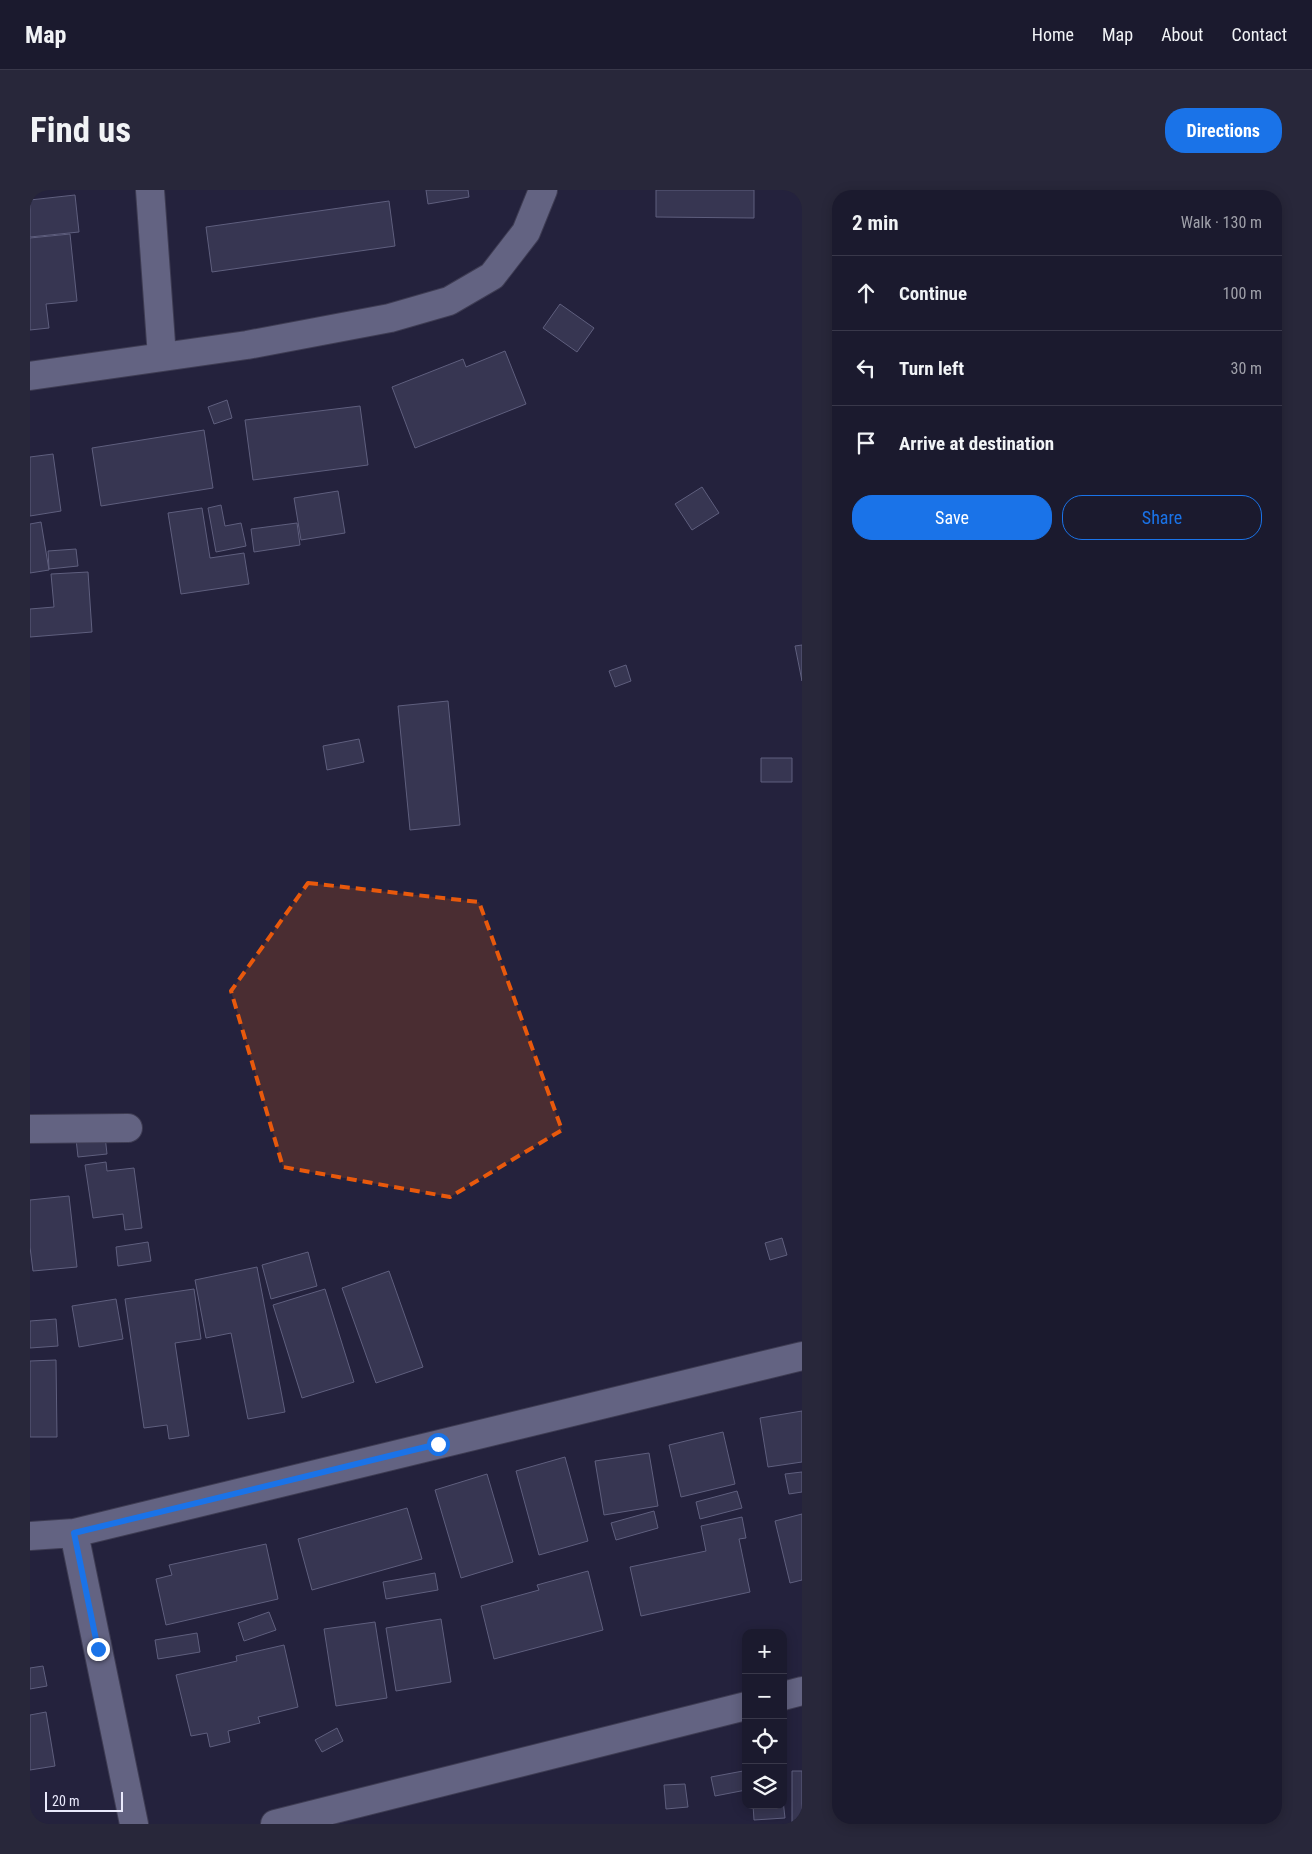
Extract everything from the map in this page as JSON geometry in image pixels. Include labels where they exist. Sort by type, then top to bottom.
[{"type":"street","points":[[150,190],[162,357]]},
{"type":"street","points":[[30,376],[248,345],[390,318],[449,301],[492,276],[526,232],[543,190]]},
{"type":"street","points":[[30,1129],[128,1128]]},
{"type":"street","points":[[30,1536],[74,1533],[802,1356]]},
{"type":"street","points":[[74,1533],[134,1824]]},
{"type":"street","points":[[787,1695],[802,1691]]},
{"type":"street","points":[[275,1824],[742,1707]]},
{"type":"highlighted area","points":[[308,883],[479,902],[562,1130],[450,1197],[283,1167],[231,991]]},
{"type":"building","points":[[426,190],[468,190],[469,197],[428,204]]},
{"type":"building","points":[[656,190],[754,190],[754,218],[656,217]]},
{"type":"building","points":[[75,195],[79,232],[30,237],[30,200]]},
{"type":"building","points":[[389,201],[395,246],[212,272],[206,227]]},
{"type":"building","points":[[70,234],[77,301],[46,304],[49,328],[30,330],[30,238]]},
{"type":"building","points":[[560,304],[594,328],[577,352],[543,328]]},
{"type":"building","points":[[505,351],[526,404],[415,448],[392,387],[463,359],[466,367]]},
{"type":"building","points":[[227,400],[232,418],[214,424],[208,407]]},
{"type":"building","points":[[360,406],[368,465],[253,480],[245,420]]},
{"type":"building","points":[[204,430],[213,488],[101,506],[92,448]]},
{"type":"building","points":[[53,454],[61,511],[30,516],[30,457]]},
{"type":"building","points":[[702,487],[719,513],[692,530],[675,504]]},
{"type":"building","points":[[338,491],[345,533],[301,540],[294,498]]},
{"type":"building","points":[[221,505],[225,526],[241,523],[246,546],[216,552],[208,508]]},
{"type":"building","points":[[202,508],[210,558],[244,553],[249,584],[181,594],[168,513]]},
{"type":"building","points":[[41,522],[49,570],[30,573],[30,524]]},
{"type":"building","points":[[297,523],[300,545],[254,552],[251,529]]},
{"type":"building","points":[[76,549],[78,566],[49,569],[48,551]]},
{"type":"building","points":[[88,572],[92,632],[30,637],[30,609],[54,607],[51,574]]},
{"type":"building","points":[[802,645],[802,681],[795,646]]},
{"type":"building","points":[[626,665],[631,681],[615,687],[609,671]]},
{"type":"building","points":[[448,701],[460,825],[410,830],[398,706]]},
{"type":"building","points":[[359,739],[364,762],[327,770],[323,746]]},
{"type":"building","points":[[761,758],[792,758],[792,782],[761,782]]},
{"type":"building","points":[[105,1136],[107,1154],[78,1157],[76,1139]]},
{"type":"building","points":[[106,1162],[107,1171],[134,1168],[142,1228],[125,1230],[123,1214],[93,1218],[85,1165]]},
{"type":"building","points":[[69,1196],[77,1267],[33,1271],[30,1247],[30,1200]]},
{"type":"building","points":[[782,1238],[787,1255],[770,1260],[765,1243]]},
{"type":"building","points":[[148,1242],[151,1261],[118,1266],[116,1247]]},
{"type":"building","points":[[308,1252],[317,1286],[271,1299],[262,1265]]},
{"type":"building","points":[[257,1267],[285,1412],[248,1419],[231,1333],[206,1338],[195,1280]]},
{"type":"building","points":[[389,1271],[423,1367],[376,1383],[342,1288]]},
{"type":"building","points":[[194,1289],[201,1339],[175,1343],[189,1436],[169,1439],[167,1425],[144,1428],[125,1299]]},
{"type":"building","points":[[325,1289],[354,1382],[302,1398],[273,1305]]},
{"type":"building","points":[[116,1299],[123,1339],[79,1347],[72,1306]]},
{"type":"building","points":[[56,1319],[58,1346],[30,1348],[30,1321]]},
{"type":"building","points":[[56,1360],[57,1437],[30,1437],[30,1361]]},
{"type":"building","points":[[802,1411],[802,1462],[768,1467],[760,1418]]},
{"type":"building","points":[[723,1432],[735,1484],[681,1497],[669,1445]]},
{"type":"building","points":[[649,1453],[658,1506],[604,1515],[595,1461]]},
{"type":"building","points":[[565,1457],[588,1541],[539,1555],[516,1471]]},
{"type":"building","points":[[802,1472],[802,1492],[789,1494],[785,1474]]},
{"type":"building","points":[[487,1474],[513,1562],[461,1578],[435,1490]]},
{"type":"building","points":[[737,1491],[742,1508],[700,1519],[696,1502]]},
{"type":"building","points":[[407,1508],[422,1559],[312,1590],[298,1539]]},
{"type":"building","points":[[654,1511],[658,1528],[616,1540],[611,1523]]},
{"type":"building","points":[[802,1514],[802,1580],[790,1583],[775,1521]]},
{"type":"building","points":[[742,1517],[746,1538],[739,1539],[750,1592],[641,1616],[630,1567],[706,1551],[701,1526]]},
{"type":"building","points":[[266,1544],[278,1599],[166,1625],[156,1579],[172,1575],[169,1565]]},
{"type":"building","points":[[588,1571],[603,1630],[494,1659],[481,1606],[539,1590],[537,1585]]},
{"type":"building","points":[[435,1573],[438,1590],[386,1599],[383,1582]]},
{"type":"building","points":[[269,1612],[276,1630],[244,1641],[238,1623]]},
{"type":"building","points":[[441,1619],[451,1682],[396,1691],[386,1628]]},
{"type":"building","points":[[375,1622],[387,1698],[336,1706],[324,1629]]},
{"type":"building","points":[[197,1633],[200,1652],[158,1659],[155,1640]]},
{"type":"building","points":[[284,1645],[298,1707],[258,1717],[260,1723],[228,1731],[230,1742],[210,1747],[207,1733],[191,1736],[176,1675],[237,1661],[236,1656]]},
{"type":"building","points":[[43,1666],[47,1686],[30,1689],[30,1668]]},
{"type":"building","points":[[46,1712],[55,1766],[30,1770],[30,1715]]},
{"type":"building","points":[[337,1728],[343,1741],[322,1752],[315,1740]]},
{"type":"building","points":[[742,1771],[742,1791],[715,1796],[711,1777]]},
{"type":"building","points":[[792,1771],[802,1771],[802,1824],[792,1824]]},
{"type":"building","points":[[685,1784],[688,1807],[666,1809],[664,1785]]},
{"type":"building","points":[[753,1809],[784,1809],[785,1818],[754,1820]]},
{"type":"route","points":[[98,1649],[74,1533],[438,1444]]}]
